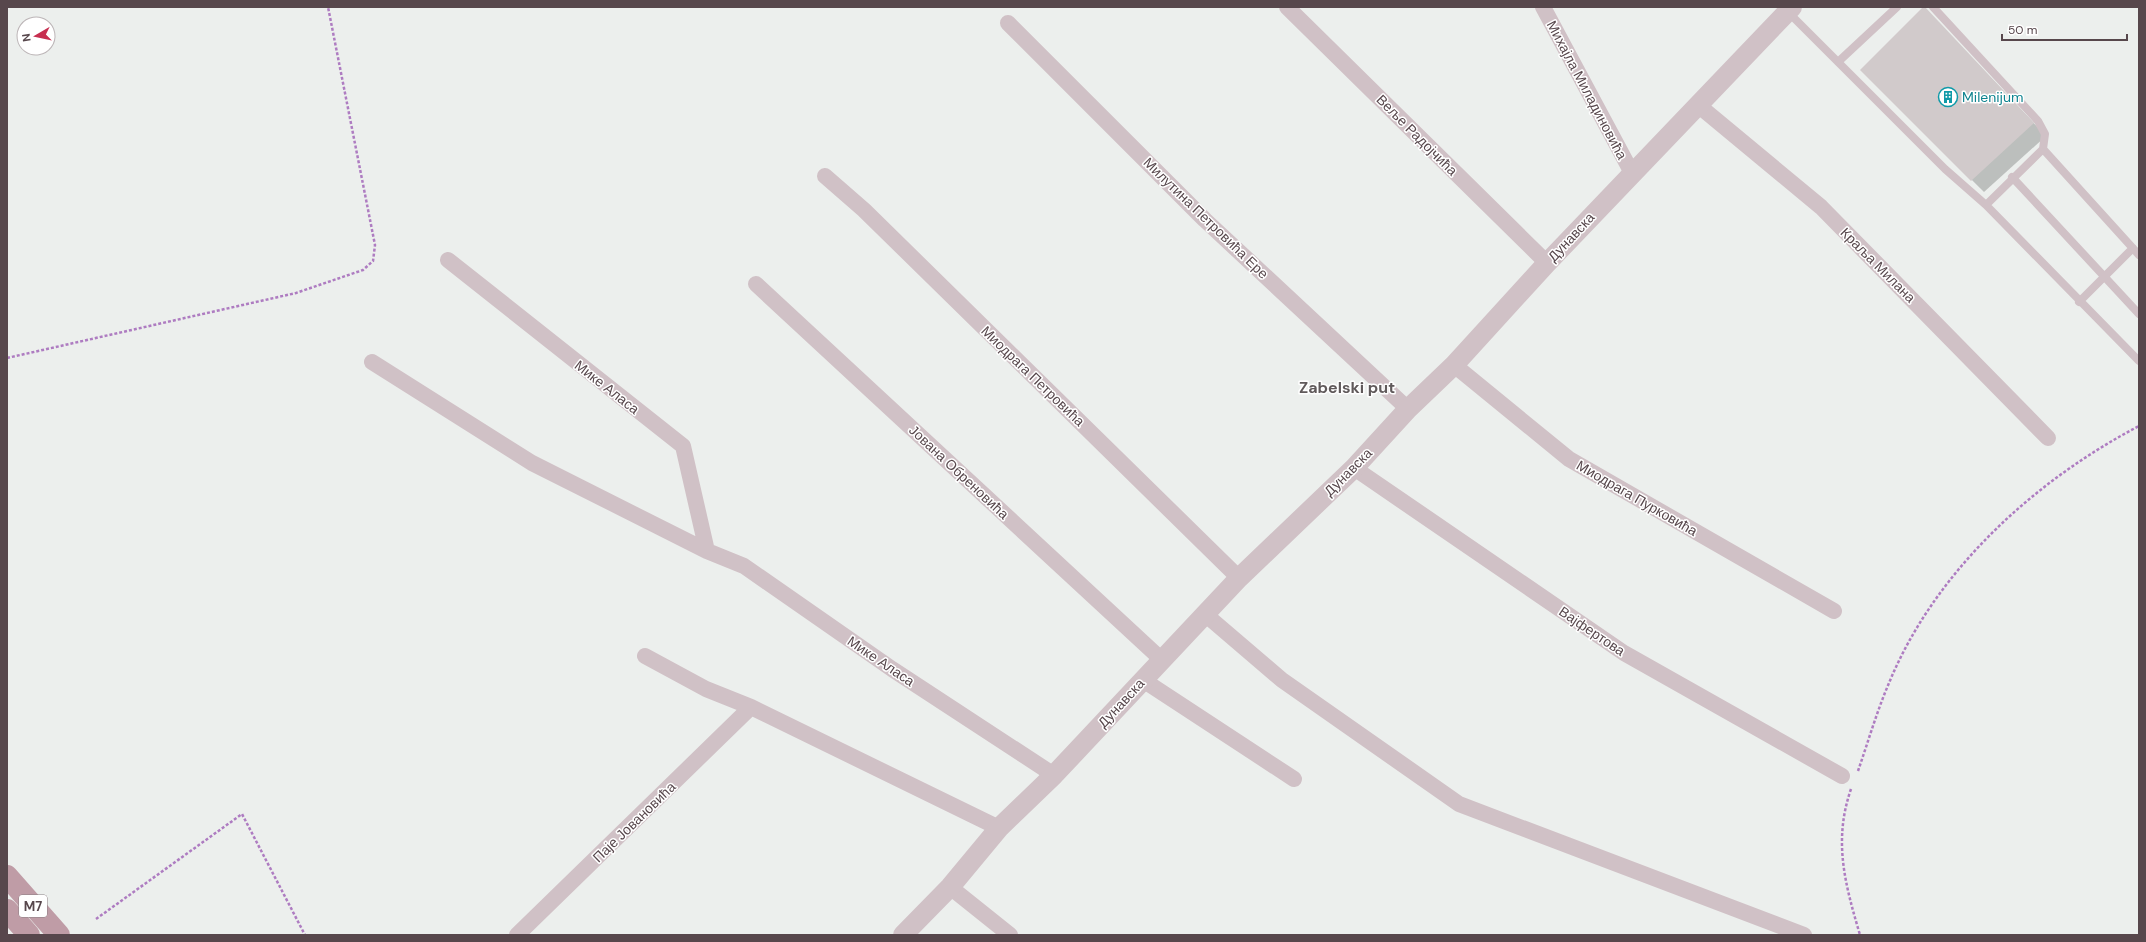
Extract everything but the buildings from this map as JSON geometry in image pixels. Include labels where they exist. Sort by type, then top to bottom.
[{"type":"highway","name":"M7","points":[[7,876],[59,935]]},
{"type":"highway","name":"M7","points":[[7,910],[29,935]]},
{"type":"street","name":"Веље Радојчића","points":[[1287,7],[1547,263]]},
{"type":"street","name":"Михајла Миладиновића","points":[[1543,7],[1632,173]]},
{"type":"street","name":"Дунавска","points":[[903,935],[950,887],[999,828],[1054,775],[1206,615],[1239,578],[1354,468],[1408,409],[1454,365],[1547,263],[1790,9]]},
{"type":"street","name":"Милутина Петровића Ере","points":[[1008,23],[1205,220],[1408,409]]},
{"type":"street","name":"Краља Милана","points":[[1698,105],[1821,207],[2048,438]]},
{"type":"street","name":"Миодрага Петровића","points":[[825,176],[864,210],[1239,578]]},
{"type":"street","name":"Мике Аласа","points":[[448,260],[683,446],[707,551]]},
{"type":"street","name":"Јована Обреновића","points":[[756,284],[1162,660]]},
{"type":"street","name":"Мике Аласа","points":[[372,362],[532,463],[707,551],[744,566],[892,669],[1054,775]]},
{"type":"street","name":"Миодрага Пурковића","points":[[1454,365],[1569,459],[1834,611]]},
{"type":"street","name":"Вајфертова","points":[[1354,468],[1624,653],[1850,778]]},
{"type":"street","points":[[1206,615],[1282,680],[1459,804],[1804,935]]},
{"type":"street","points":[[645,656],[706,688],[751,707],[999,828]]},
{"type":"street","points":[[1143,680],[1294,779]]},
{"type":"street","name":"Паје Јовановића","points":[[517,935],[751,707]]},
{"type":"street","points":[[950,887],[1010,935]]},
{"type":"lane","points":[[1838,62],[1897,7]]},
{"type":"lane","points":[[1933,7],[2038,121],[2045,134],[2042,149],[2012,177],[1986,205]]},
{"type":"lane","points":[[1790,9],[1838,62],[1945,169],[1986,205],[2079,302],[2139,361]]},
{"type":"lane","points":[[2042,149],[2139,255]]},
{"type":"lane","points":[[2012,177],[2139,314]]},
{"type":"lane","points":[[2079,302],[2133,248]]},
{"type":"path","points":[[7,358],[296,293],[347,276],[368,266],[375,256],[375,245],[328,7]]},
{"type":"path","points":[[1860,935],[1846,887],[1841,846],[1844,809],[1850,778],[1900,659],[1926,614],[1962,566],[1982,544],[2040,491],[2109,442],[2139,426]]},
{"type":"path","points":[[96,919],[242,814],[306,935]]},
{"type":"place","name":"Milenijum","points":[[1948,97]]},
{"type":"district","name":"Zabelski put","points":[[1347,387]]}]
